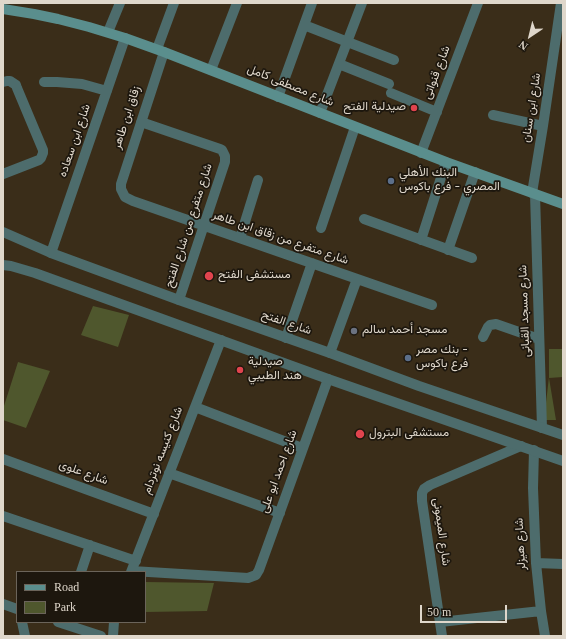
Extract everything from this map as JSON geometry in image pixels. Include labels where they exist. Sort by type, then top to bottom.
[{"type":"main road","name":"شارع مصطفى كامل","points":[[3,9],[58,19],[108,32],[160,50],[421,153],[563,204]]},
{"type":"street","points":[[108,32],[120,3]]},
{"type":"street","name":"زقاق ابن طاهر","points":[[122,193],[121,184],[174,3]]},
{"type":"street","points":[[210,70],[236,3]]},
{"type":"street","points":[[278,97],[312,3]]},
{"type":"street","points":[[320,113],[362,3]]},
{"type":"street","name":"شارع قنواتى","points":[[421,153],[478,3]]},
{"type":"street","name":"شارع ابن سنان","points":[[533,193],[561,3]]},
{"type":"street","points":[[304,25],[394,60]]},
{"type":"street","name":"شارع ابن سعاده","points":[[51,253],[125,38]]},
{"type":"street","points":[[339,64],[437,112]]},
{"type":"street","points":[[3,82],[10,81],[16,85],[43,150],[43,156],[39,160],[3,174]]},
{"type":"street","points":[[44,82],[76,84],[107,91]]},
{"type":"street","points":[[493,115],[543,126]]},
{"type":"street","name":"شارع متفرع من شارع الفتح","points":[[140,122],[220,148],[225,156],[225,162],[179,300]]},
{"type":"street","points":[[321,228],[355,127]]},
{"type":"street","points":[[421,240],[446,162]]},
{"type":"street","points":[[448,250],[475,172]]},
{"type":"street","points":[[240,238],[258,180]]},
{"type":"street","name":"شارع متفرع من زقاق ابن طاهر","points":[[122,193],[125,197],[133,201],[432,305]]},
{"type":"street","name":"شارع مسجد القبانى","points":[[533,193],[542,428]]},
{"type":"street","points":[[364,219],[472,258]]},
{"type":"street","name":"شارع الفتح","points":[[3,232],[51,253],[179,300],[419,386],[563,435]]},
{"type":"street","points":[[286,338],[312,263]]},
{"type":"street","points":[[3,265],[34,273],[328,379],[563,461]]},
{"type":"street","points":[[330,353],[357,279]]},
{"type":"street","points":[[483,337],[490,325],[496,324],[539,339]]},
{"type":"street","name":"شارع كنيسه نوتردام","points":[[132,571],[221,340]]},
{"type":"street","name":"شارع احمد ابو على","points":[[146,572],[248,578],[256,575],[328,379]]},
{"type":"street","points":[[195,407],[302,448]]},
{"type":"street","name":"شارع الميمونى","points":[[442,636],[422,497],[424,489],[430,485],[521,446]]},
{"type":"street","name":"شارع هيزلر","points":[[534,450],[533,503],[536,563],[545,636]]},
{"type":"street","name":"شارع علوى","points":[[3,459],[154,514]]},
{"type":"street","points":[[170,473],[280,513]]},
{"type":"street","points":[[3,516],[136,560]]},
{"type":"street","points":[[81,571],[90,545]]},
{"type":"street","points":[[536,563],[563,564]]},
{"type":"street","points":[[3,604],[16,609]]},
{"type":"street","points":[[440,622],[541,611]]},
{"type":"street","points":[[22,623],[25,636]]},
{"type":"street","points":[[61,623],[101,636]]},
{"type":"street","points":[[113,636],[114,623]]},
{"type":"green space","points":[[93,306],[129,315],[118,347],[81,335]]},
{"type":"green space","points":[[549,349],[563,349],[563,377],[549,378],[556,420],[544,420],[549,377]]},
{"type":"green space","points":[[18,362],[50,371],[26,428],[3,420],[3,409]]},
{"type":"green space","points":[[146,582],[214,583],[207,611],[146,612]]},
{"type":"place","name":"صيدلية الفتح","points":[[414,108]]},
{"type":"place","name":"البنك الأهلي المصري - فرع باكوس","points":[[391,181]]},
{"type":"place","name":"مستشفى الفتح","points":[[209,276]]},
{"type":"place","name":"مسجد أحمد سالم","points":[[354,331]]},
{"type":"place","name":"بنك مصر - فرع باكوس","points":[[408,358]]},
{"type":"place","name":"صيدلية هند الطيبي","points":[[240,370]]},
{"type":"place","name":"مستشفى البترول","points":[[360,434]]}]
